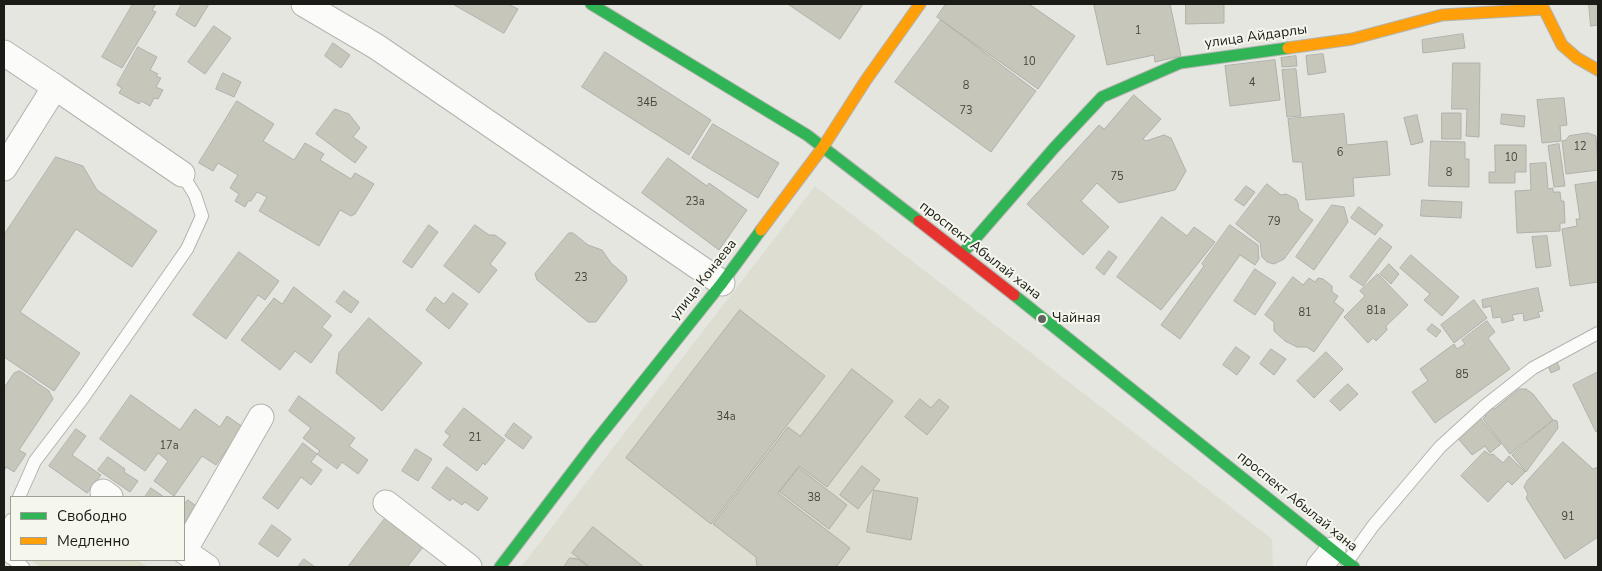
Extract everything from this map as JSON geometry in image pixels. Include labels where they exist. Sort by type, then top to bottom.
[{"type":"street","points":[[304,4],[377,47],[722,283]]},
{"type":"street","name":"проспект Абылай хана","points":[[591,4],[807,135],[962,254],[1338,562]]},
{"type":"street","name":"улица Конаева","points":[[500,567],[595,442],[722,283],[823,147],[866,80],[920,4]]},
{"type":"street","name":"улица Айдарлы","points":[[962,254],[1054,148],[1102,98],[1180,63],[1352,39],[1442,15],[1549,6],[1562,45],[1577,58],[1598,70]]},
{"type":"street","points":[[4,53],[182,174]]},
{"type":"street","points":[[4,168],[56,87]]},
{"type":"street","points":[[185,549],[261,417]]},
{"type":"street","points":[[386,503],[469,567]]},
{"type":"street","points":[[185,552],[207,567]]},
{"type":"lane","points":[[19,496],[35,461],[83,398],[187,249],[202,216],[195,195],[182,174]]},
{"type":"lane","points":[[1338,562],[1373,526],[1440,446],[1486,405],[1533,368],[1598,333]]},
{"type":"lane","points":[[10,527],[6,554],[10,557]]},
{"type":"shaded area","points":[[815,186],[1272,539],[1273,567],[521,567]]},
{"type":"green space","points":[[32,561],[139,561],[148,567],[40,567]]},
{"type":"building","points":[[133,4],[156,4],[152,10],[156,12],[122,68],[102,57]]},
{"type":"building","points":[[182,4],[209,4],[195,27],[176,15]]},
{"type":"building","points":[[453,4],[508,4],[518,9],[504,33]]},
{"type":"building","points":[[788,4],[863,4],[840,39]]},
{"type":"building","points":[[946,4],[1029,4],[1075,36],[1038,89],[937,17]]},
{"type":"building","points":[[1098,4],[1170,4],[1181,56],[1155,62],[1154,55],[1107,65],[1094,6]]},
{"type":"building","points":[[1186,4],[1224,4],[1224,23],[1186,24]]},
{"type":"building","points":[[1589,4],[1598,4],[1598,25],[1591,26]]},
{"type":"building","points":[[941,20],[1036,91],[991,152],[895,82]]},
{"type":"building","points":[[214,26],[231,38],[205,74],[188,62]]},
{"type":"building","points":[[1463,34],[1465,48],[1423,53],[1422,40]]},
{"type":"building","points":[[333,43],[350,55],[341,68],[325,56]]},
{"type":"building","points":[[138,47],[157,57],[150,70],[161,78],[156,87],[163,90],[158,99],[154,98],[150,106],[141,101],[139,104],[119,93],[122,88],[117,85]]},
{"type":"building","points":[[605,52],[711,120],[689,155],[582,87]]},
{"type":"building","points":[[1323,54],[1326,72],[1308,75],[1306,56]]},
{"type":"building","points":[[1296,56],[1297,66],[1282,67],[1281,58]]},
{"type":"building","points":[[1275,60],[1280,100],[1230,106],[1225,66]]},
{"type":"building","points":[[1453,63],[1480,63],[1479,137],[1466,136],[1467,109],[1452,109]]},
{"type":"building","points":[[1296,69],[1301,116],[1287,117],[1282,70]]},
{"type":"building","points":[[223,73],[241,82],[234,97],[216,89]]},
{"type":"building","points":[[1134,95],[1161,119],[1143,139],[1146,141],[1164,135],[1171,138],[1186,171],[1175,190],[1119,203],[1097,183],[1081,201],[1109,227],[1083,255],[1027,204],[1099,125],[1104,129]]},
{"type":"building","points":[[1564,98],[1567,125],[1560,126],[1561,141],[1542,143],[1537,100]]},
{"type":"building","points":[[237,101],[274,124],[263,141],[294,160],[305,143],[324,154],[320,160],[351,179],[355,173],[374,184],[355,214],[351,216],[340,210],[319,246],[259,211],[267,197],[257,192],[245,207],[235,201],[239,194],[230,188],[238,175],[218,163],[213,171],[199,163]]},
{"type":"building","points":[[335,109],[349,114],[360,128],[353,137],[367,147],[355,163],[316,134]]},
{"type":"building","points":[[1442,113],[1461,113],[1461,139],[1442,139]]},
{"type":"building","points":[[1344,114],[1347,145],[1387,141],[1390,175],[1353,178],[1354,196],[1306,200],[1302,162],[1293,162],[1288,119]]},
{"type":"building","points":[[1502,114],[1525,116],[1524,127],[1501,124]]},
{"type":"building","points":[[1417,115],[1423,142],[1411,145],[1404,118]]},
{"type":"building","points":[[713,124],[779,163],[758,198],[692,158]]},
{"type":"building","points":[[1588,133],[1596,136],[1598,170],[1566,174],[1562,141],[1566,140],[1569,136]]},
{"type":"building","points":[[1431,141],[1465,142],[1465,159],[1469,159],[1469,187],[1429,186]]},
{"type":"building","points":[[1559,144],[1565,186],[1554,187],[1548,146]]},
{"type":"building","points":[[1495,145],[1526,145],[1526,172],[1515,172],[1515,183],[1489,183],[1489,172],[1495,172]]},
{"type":"building","points":[[56,157],[83,166],[97,190],[157,231],[132,267],[76,229],[20,312],[80,353],[54,391],[4,357],[4,235]]},
{"type":"building","points":[[668,158],[707,186],[709,183],[747,210],[719,250],[642,193]]},
{"type":"building","points":[[1546,163],[1548,189],[1553,188],[1553,192],[1560,192],[1561,201],[1564,201],[1565,223],[1560,223],[1560,231],[1517,233],[1515,191],[1531,190],[1530,164]]},
{"type":"building","points":[[1598,182],[1598,282],[1570,286],[1562,229],[1577,226],[1576,219],[1580,219],[1575,185]]},
{"type":"building","points":[[1267,184],[1281,195],[1286,194],[1296,199],[1299,210],[1313,220],[1284,259],[1274,264],[1267,262],[1262,257],[1260,243],[1236,224]]},
{"type":"building","points":[[1246,186],[1255,192],[1244,206],[1235,200]]},
{"type":"building","points":[[1422,200],[1462,202],[1461,218],[1421,216]]},
{"type":"building","points":[[1332,205],[1344,207],[1348,222],[1314,270],[1296,257]]},
{"type":"building","points":[[1359,207],[1383,225],[1375,235],[1351,218]]},
{"type":"building","points":[[1162,217],[1187,236],[1194,227],[1215,242],[1161,310],[1117,277]]},
{"type":"building","points":[[429,225],[438,232],[412,268],[403,262]]},
{"type":"building","points":[[475,225],[489,235],[495,235],[506,243],[490,264],[497,270],[479,293],[444,266]]},
{"type":"building","points":[[1230,225],[1258,245],[1259,259],[1255,265],[1240,255],[1180,339],[1161,325],[1204,266],[1202,264]]},
{"type":"building","points":[[569,233],[573,233],[588,245],[602,250],[611,263],[626,276],[627,281],[596,322],[588,322],[537,280],[535,274]]},
{"type":"building","points":[[1547,236],[1551,266],[1536,268],[1532,237]]},
{"type":"building","points":[[1380,238],[1392,247],[1363,286],[1350,277]]},
{"type":"building","points":[[1109,251],[1117,257],[1104,275],[1096,268]]},
{"type":"building","points":[[239,252],[279,281],[265,300],[258,295],[226,339],[193,315]]},
{"type":"building","points":[[1411,255],[1459,297],[1442,316],[1424,300],[1430,294],[1400,268]]},
{"type":"building","points":[[1389,264],[1399,274],[1391,284],[1380,274]]},
{"type":"building","points":[[1255,269],[1276,283],[1255,315],[1234,301]]},
{"type":"building","points":[[1378,274],[1408,305],[1386,326],[1387,330],[1376,341],[1373,338],[1368,343],[1344,317],[1365,296],[1360,291]]},
{"type":"building","points":[[1293,277],[1303,285],[1309,278],[1315,282],[1318,278],[1323,279],[1332,286],[1332,292],[1338,296],[1334,302],[1344,310],[1314,352],[1307,347],[1297,347],[1285,341],[1274,331],[1274,322],[1265,315]]},
{"type":"building","points":[[294,287],[331,316],[322,327],[332,335],[311,363],[295,351],[280,370],[241,340],[274,298],[282,304]]},
{"type":"building","points":[[1538,288],[1543,311],[1538,312],[1540,317],[1524,321],[1523,313],[1512,315],[1514,320],[1502,323],[1501,317],[1493,318],[1491,306],[1483,308],[1482,300]]},
{"type":"building","points":[[344,291],[359,302],[351,313],[336,302]]},
{"type":"building","points":[[453,293],[468,304],[449,329],[426,310],[435,297],[444,304]]},
{"type":"building","points":[[1474,300],[1487,318],[1454,343],[1441,325]]},
{"type":"building","points":[[740,310],[825,376],[711,524],[626,458]]},
{"type":"building","points":[[369,318],[422,363],[382,411],[336,373],[339,353]]},
{"type":"building","points":[[1487,321],[1495,332],[1488,338],[1510,369],[1435,423],[1412,392],[1428,381],[1420,369],[1454,344],[1457,349],[1465,344],[1462,340]]},
{"type":"building","points":[[1432,324],[1441,331],[1436,337],[1427,330]]},
{"type":"building","points":[[1236,347],[1250,357],[1237,375],[1223,365]]},
{"type":"building","points":[[1271,349],[1286,359],[1274,375],[1260,364]]},
{"type":"building","points":[[1326,352],[1343,369],[1314,398],[1297,381]]},
{"type":"building","points":[[1557,362],[1560,369],[1551,373],[1548,366]]},
{"type":"building","points":[[852,369],[893,401],[827,487],[799,466],[778,493],[850,548],[836,567],[757,567],[756,557],[713,524],[788,427],[800,436]]},
{"type":"building","points":[[20,371],[49,391],[53,399],[19,450],[26,454],[14,472],[6,467],[4,471],[4,388],[14,373]]},
{"type":"building","points":[[1598,372],[1598,431],[1596,432],[1573,385]]},
{"type":"building","points":[[1348,384],[1358,394],[1340,411],[1330,401]]},
{"type":"building","points":[[1519,389],[1526,389],[1533,394],[1553,420],[1510,454],[1483,419],[1486,416],[1482,411],[1491,404],[1494,409]]},
{"type":"building","points":[[131,395],[180,430],[195,409],[220,427],[227,416],[243,427],[216,465],[202,456],[174,496],[154,481],[168,461],[158,453],[145,471],[100,439]]},
{"type":"building","points":[[299,396],[355,438],[349,446],[368,460],[358,474],[342,462],[337,469],[317,454],[320,451],[303,438],[311,428],[289,411]]},
{"type":"building","points":[[920,399],[931,408],[939,399],[949,407],[927,435],[905,417]]},
{"type":"building","points":[[464,408],[505,440],[485,465],[483,463],[477,471],[443,445],[450,436],[445,432]]},
{"type":"building","points":[[1480,418],[1501,444],[1490,453],[1485,446],[1472,455],[1456,436]]},
{"type":"building","points":[[1554,420],[1557,421],[1558,428],[1526,472],[1512,455]]},
{"type":"building","points":[[514,423],[532,437],[523,449],[505,436]]},
{"type":"building","points":[[76,429],[86,436],[72,455],[101,475],[87,493],[49,466]]},
{"type":"building","points":[[1563,442],[1593,469],[1598,467],[1598,537],[1565,559],[1526,498],[1528,494],[1524,487],[1527,481]]},
{"type":"building","points":[[303,443],[317,454],[311,462],[322,470],[311,485],[301,477],[278,509],[263,498]]},
{"type":"building","points":[[416,449],[432,459],[418,481],[402,471]]},
{"type":"building","points":[[1485,451],[1490,455],[1493,454],[1503,463],[1509,456],[1525,472],[1512,485],[1508,481],[1488,502],[1461,476]]},
{"type":"building","points":[[108,457],[125,469],[124,472],[138,481],[130,492],[98,470]]},
{"type":"building","points":[[862,466],[880,480],[858,509],[840,495]]},
{"type":"building","points":[[447,467],[488,498],[478,511],[465,502],[462,505],[452,498],[450,501],[432,488]]},
{"type":"building","points":[[799,468],[847,505],[829,529],[780,492]]},
{"type":"building","points":[[151,488],[163,496],[146,496]]},
{"type":"building","points":[[874,490],[918,498],[911,540],[867,532]]},
{"type":"building","points":[[188,500],[199,508],[185,527],[185,504]]},
{"type":"building","points":[[390,512],[428,541],[407,567],[348,567]]},
{"type":"building","points":[[272,525],[291,539],[278,557],[259,544]]},
{"type":"building","points":[[593,527],[644,567],[590,567],[572,553]]},
{"type":"building","points":[[570,558],[578,559],[589,567],[564,567]]},
{"type":"building","points":[[304,559],[315,567],[298,567]]},
{"type":"traffic: fast","points":[[591,4],[807,135],[919,221]]},
{"type":"traffic: fast","points":[[962,254],[1054,148],[1102,97],[1180,63],[1288,48]]},
{"type":"traffic: fast","points":[[500,567],[595,442],[722,283],[761,230]]},
{"type":"traffic: fast","points":[[1014,295],[1354,567]]},
{"type":"traffic: slow","points":[[761,230],[823,147],[866,80],[920,4]]},
{"type":"traffic: slow","points":[[1288,48],[1352,39],[1442,15],[1544,9],[1562,45],[1577,58],[1598,70]]},
{"type":"traffic: jam","points":[[919,221],[1014,295]]},
{"type":"place","name":"Чайная","points":[[1042,319]]}]
